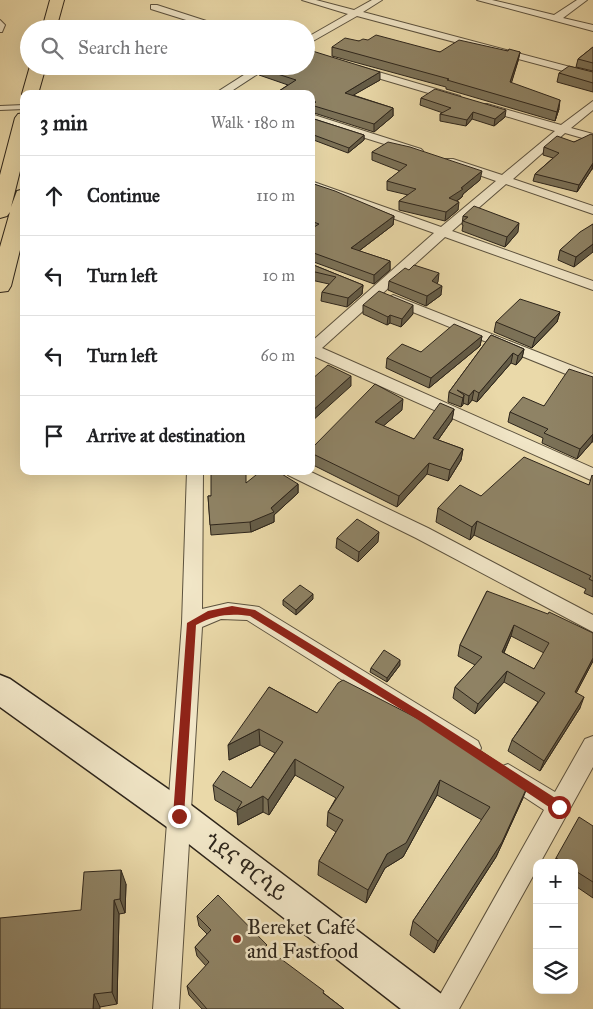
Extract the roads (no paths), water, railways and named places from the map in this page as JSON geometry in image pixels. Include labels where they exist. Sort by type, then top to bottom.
[{"type":"main road","points":[[51,20],[57,0]]},
{"type":"main road","points":[[31,90],[35,75]]},
{"type":"main road","points":[[0,212],[20,134]]},
{"type":"main road","points":[[0,286],[17,245],[20,224]]},
{"type":"main road","name":"ጎደና ዋርሳይ","points":[[2,693],[179,816],[431,1009]]},
{"type":"street","points":[[306,0],[593,76]]},
{"type":"street","points":[[315,37],[378,0]]},
{"type":"street","points":[[481,0],[593,28]]},
{"type":"street","points":[[555,18],[583,0]]},
{"type":"street","points":[[154,7],[197,20]]},
{"type":"street","points":[[351,66],[593,138]]},
{"type":"street","points":[[225,90],[250,75]]},
{"type":"street","points":[[315,347],[443,232],[593,104]]},
{"type":"street","points":[[315,118],[507,179],[593,210]]},
{"type":"street","points":[[315,186],[593,286]]},
{"type":"street","points":[[357,285],[593,380]]},
{"type":"street","points":[[315,351],[593,476]]},
{"type":"street","points":[[166,1009],[192,623],[195,475]]},
{"type":"street","points":[[302,475],[422,533],[593,624]]},
{"type":"street","points":[[192,623],[211,613],[241,610],[252,613],[423,718],[559,807]]},
{"type":"street","points":[[445,1009],[593,746]]},
{"type":"lane","points":[[0,21],[3,25],[0,31]]},
{"type":"lane","points":[[0,108],[20,107]]},
{"type":"place","name":"Bereket Café and Fastfood","points":[[237,939]]}]
